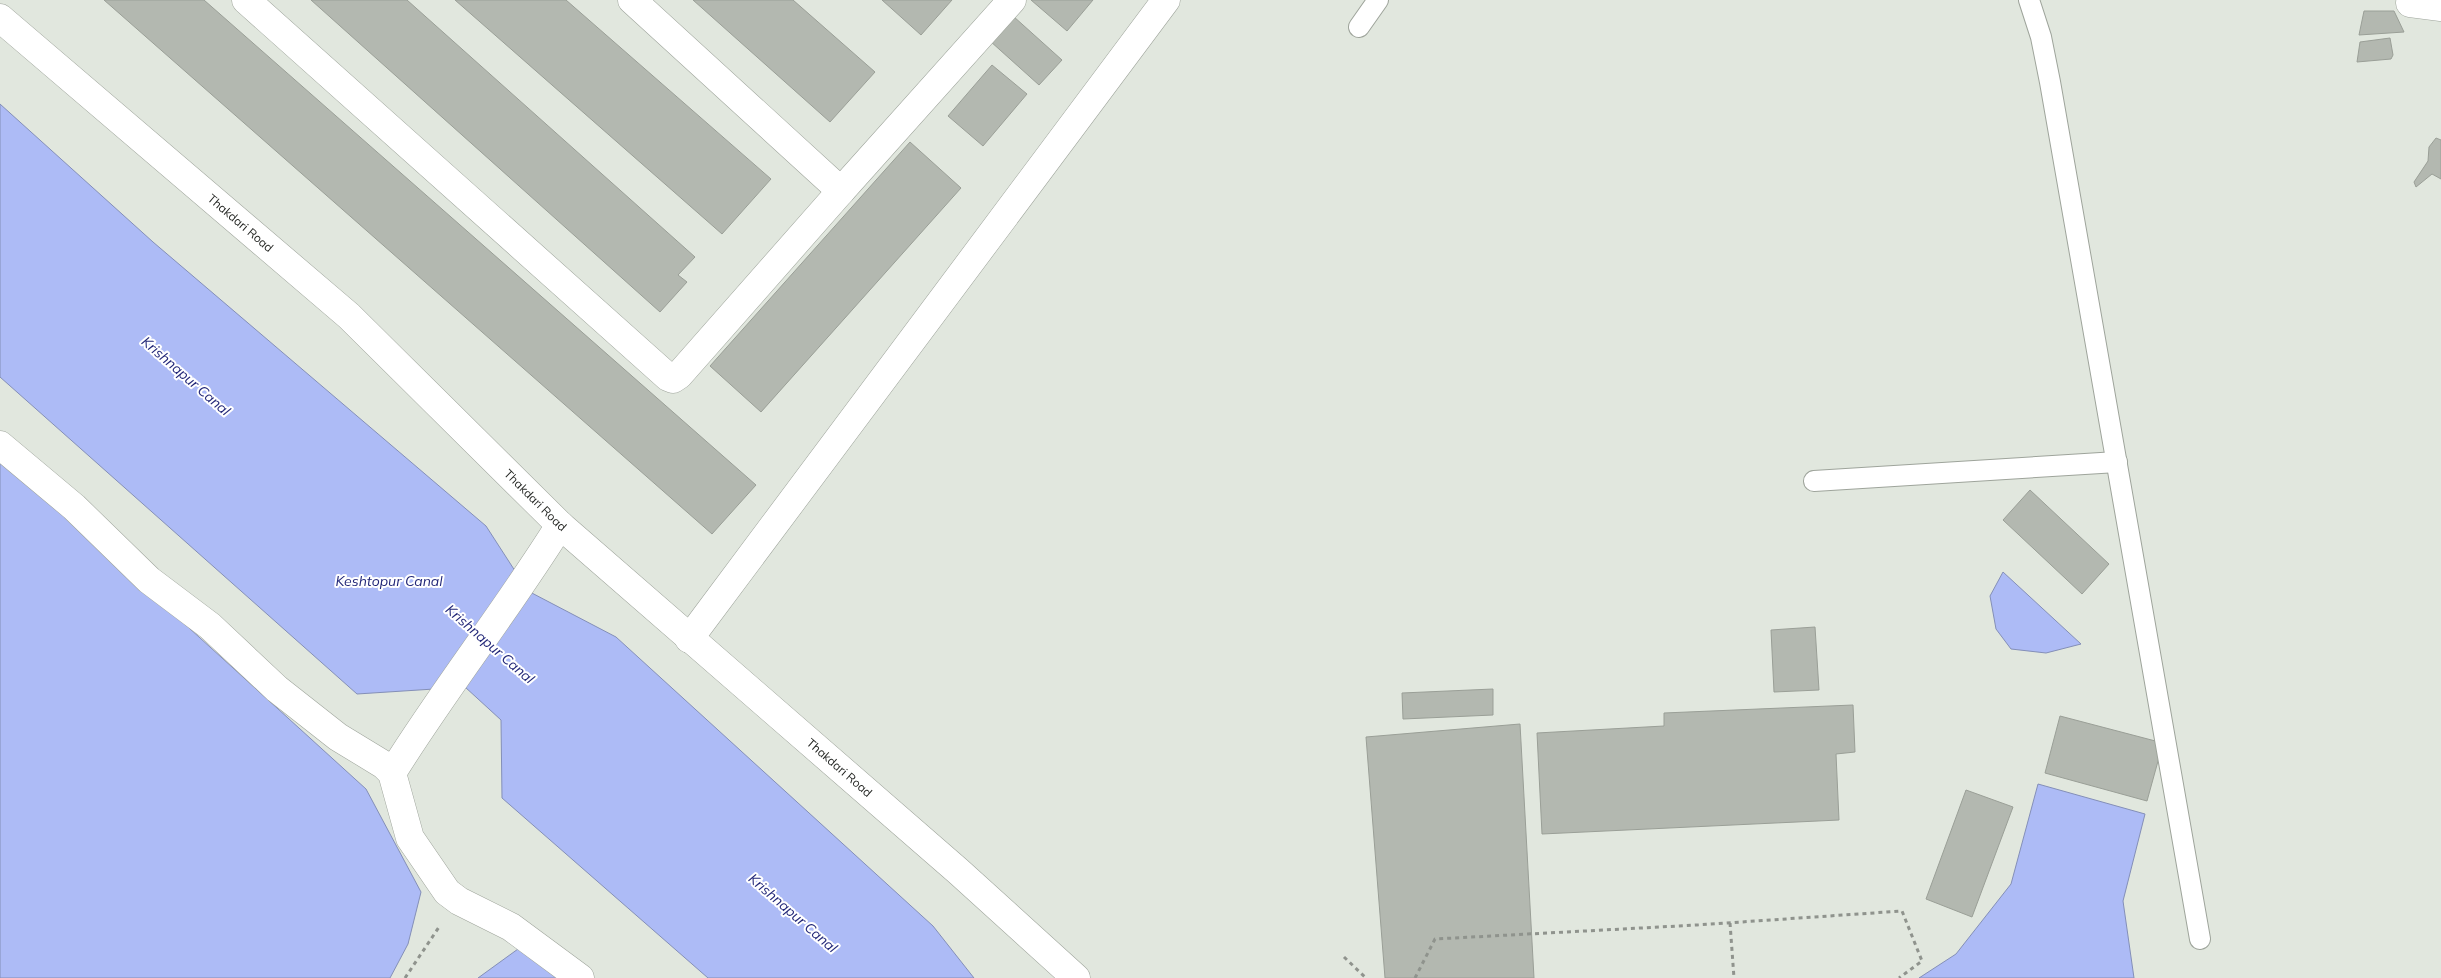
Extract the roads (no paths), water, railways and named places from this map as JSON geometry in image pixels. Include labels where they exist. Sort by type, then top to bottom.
[{"type":"street","points":[[246,0],[668,377],[673,379],[679,375],[1012,0]]},
{"type":"street","points":[[632,0],[841,191]]},
{"type":"street","points":[[689,640],[1166,0]]},
{"type":"street","points":[[2410,3],[2441,7]]},
{"type":"street","name":"Thakdari Road","points":[[0,18],[349,316],[560,525],[689,640],[958,872],[1076,978]]},
{"type":"street","points":[[0,445],[74,507],[149,580],[210,626],[277,689],[338,737],[369,754],[392,773],[410,838],[447,892],[459,901],[511,927],[580,978]]},
{"type":"street","points":[[392,773],[430,713],[531,571],[560,525]]},
{"type":"lane","points":[[1359,27],[1378,0]]},
{"type":"lane","points":[[2029,0],[2041,37],[2050,82],[2200,939]]},
{"type":"lane","points":[[1814,481],[2117,462]]},
{"type":"water","name":"Keshtopur Canal","points":[[0,104],[153,242],[486,526],[528,591],[616,637],[933,926],[974,978],[708,978],[502,798],[501,720],[465,687],[357,694],[0,377]]},
{"type":"water","points":[[0,456],[366,789],[421,892],[408,944],[390,978],[0,978]]},
{"type":"water","points":[[2003,572],[2081,644],[2046,653],[2011,649],[1996,629],[1990,596]]},
{"type":"water","points":[[2038,784],[2145,814],[2123,901],[2134,978],[1919,978],[1956,954],[2011,884]]},
{"type":"water","points":[[518,949],[558,978],[478,978]]},
{"type":"water label","name":"Krishnapur Canal","points":[[186,376]]},
{"type":"water label","name":"Krishnapur Canal","points":[[490,644]]},
{"type":"water label","name":"Krishnapur Canal","points":[[793,913]]}]
